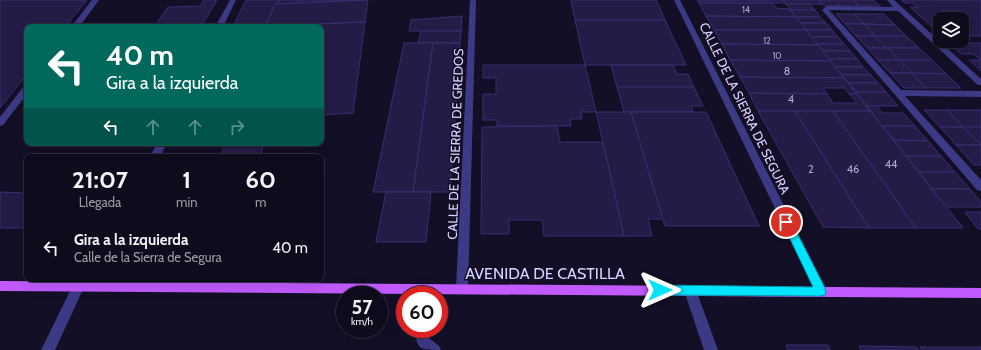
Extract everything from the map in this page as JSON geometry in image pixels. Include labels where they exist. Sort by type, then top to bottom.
[{"type":"main road","name":"AVENIDA DE CASTILLA","points":[[0,286],[88,283],[396,288]]},
{"type":"main road","name":"AVENIDA DE CASTILLA","points":[[448,290],[690,290],[981,293]]},
{"type":"street","points":[[77,24],[96,0]]},
{"type":"street","points":[[221,24],[233,0]]},
{"type":"street","name":"CALLE DE LA SIERRA DE GREDOS","points":[[462,289],[474,0]]},
{"type":"street","name":"CALLE DE LA SIERRA DE SEGURA","points":[[677,0],[821,292]]},
{"type":"street","points":[[890,0],[981,83]]},
{"type":"street","points":[[900,9],[827,8],[825,10],[981,187]]},
{"type":"street","points":[[0,123],[24,92]]},
{"type":"street","points":[[898,93],[981,94]]},
{"type":"street","points":[[48,350],[88,283]]},
{"type":"street","points":[[690,290],[711,350]]},
{"type":"street","points":[[422,338],[422,340],[434,350]]},
{"type":"building","points":[[0,0],[87,0],[67,24],[24,24],[24,78],[0,108]]},
{"type":"building","points":[[204,0],[217,0],[203,24],[156,24],[168,7],[200,6]]},
{"type":"building","points":[[246,0],[279,0],[278,4],[275,4],[267,24],[234,24]]},
{"type":"building","points":[[279,0],[361,0],[278,4]]},
{"type":"building","points":[[368,0],[365,22],[267,24],[275,4]]},
{"type":"building","points":[[571,0],[656,0],[665,20],[575,20]]},
{"type":"building","points":[[697,0],[783,0],[785,3],[699,3]]},
{"type":"building","points":[[783,0],[819,0],[822,4],[786,4]]},
{"type":"building","points":[[819,0],[835,0],[841,6],[824,6]]},
{"type":"building","points":[[835,0],[853,0],[859,6],[841,6]]},
{"type":"building","points":[[853,0],[873,0],[880,6],[859,6]]},
{"type":"building","points":[[901,0],[981,0],[981,36],[969,36],[969,12],[933,12],[933,28],[910,7],[918,7],[913,3],[905,3]]},
{"type":"building","points":[[699,3],[772,3],[776,8],[789,9],[796,17],[706,16]]},
{"type":"building","points":[[786,4],[809,4],[815,10],[791,10]]},
{"type":"building","points":[[791,10],[815,10],[820,17],[796,17]]},
{"type":"building","points":[[836,14],[854,14],[864,24],[845,24]]},
{"type":"building","points":[[854,14],[884,14],[895,25],[864,24]]},
{"type":"building","points":[[462,16],[461,31],[409,31],[411,20]]},
{"type":"building","points":[[706,16],[796,17],[807,30],[714,30]]},
{"type":"building","points":[[796,17],[820,17],[826,23],[801,23]]},
{"type":"building","points":[[575,20],[665,20],[686,65],[585,65]]},
{"type":"building","points":[[365,22],[353,113],[324,115],[324,24],[321,24]]},
{"type":"building","points":[[801,23],[826,23],[832,30],[806,30]]},
{"type":"building","points":[[845,24],[864,24],[875,36],[856,36]]},
{"type":"building","points":[[864,24],[895,25],[906,36],[875,36]]},
{"type":"building","points":[[714,30],[807,30],[818,45],[722,44]]},
{"type":"building","points":[[806,30],[832,30],[838,37],[812,37]]},
{"type":"building","points":[[421,31],[461,31],[460,43],[418,43]]},
{"type":"building","points":[[856,36],[875,36],[887,48],[867,48]]},
{"type":"building","points":[[875,36],[906,36],[919,48],[887,48]]},
{"type":"building","points":[[812,37],[838,37],[844,44],[817,44]]},
{"type":"building","points":[[404,43],[433,43],[413,192],[373,192]]},
{"type":"building","points":[[433,43],[460,43],[450,192],[413,192]]},
{"type":"building","points":[[969,43],[981,43],[981,60],[973,54],[961,54],[954,48],[969,48]]},
{"type":"building","points":[[722,44],[818,45],[831,61],[730,60]]},
{"type":"building","points":[[817,44],[844,44],[850,51],[823,51]]},
{"type":"building","points":[[867,48],[887,48],[899,60],[878,60]]},
{"type":"building","points":[[887,48],[919,48],[932,60],[899,60]]},
{"type":"building","points":[[823,51],[850,51],[857,59],[829,59]]},
{"type":"building","points":[[829,59],[857,59],[863,67],[835,67]]},
{"type":"building","points":[[730,60],[831,61],[844,78],[740,77]]},
{"type":"building","points":[[878,60],[899,60],[912,73],[890,73]]},
{"type":"building","points":[[899,60],[932,60],[946,74],[912,73]]},
{"type":"building","points":[[969,60],[981,60],[981,71]]},
{"type":"building","points":[[483,65],[585,65],[596,112],[581,112],[582,119],[570,119],[571,126],[497,126],[497,120],[483,120],[483,94],[496,94],[496,78],[483,78]]},
{"type":"building","points":[[611,65],[673,65],[677,74],[688,74],[694,87],[617,87]]},
{"type":"building","points":[[835,67],[863,67],[871,75],[842,75]]},
{"type":"building","points":[[890,73],[912,73],[926,88],[904,88]]},
{"type":"building","points":[[912,73],[946,74],[961,88],[926,88]]},
{"type":"building","points":[[842,75],[871,75],[878,83],[849,83]]},
{"type":"building","points":[[740,77],[844,78],[857,94],[849,94],[845,88],[823,88],[827,94],[749,93]]},
{"type":"building","points":[[849,83],[878,83],[886,92],[856,92]]},
{"type":"building","points":[[617,87],[694,87],[703,106],[691,106],[693,112],[624,112]]},
{"type":"building","points":[[856,92],[886,92],[898,106],[867,106]]},
{"type":"building","points":[[749,93],[827,94],[833,103],[857,103],[849,94],[857,94],[870,111],[758,111]]},
{"type":"building","points":[[867,106],[877,106],[882,113],[903,113],[915,126],[882,126]]},
{"type":"building","points":[[924,110],[947,110],[963,127],[940,127]]},
{"type":"building","points":[[947,110],[981,110],[981,127],[963,127]]},
{"type":"building","points":[[758,111],[795,111],[869,228],[823,227]]},
{"type":"building","points":[[795,111],[833,111],[916,228],[869,228]]},
{"type":"building","points":[[833,111],[870,111],[963,228],[916,228]]},
{"type":"building","points":[[596,112],[631,112],[663,219],[648,219],[652,236],[624,236]]},
{"type":"building","points":[[631,112],[706,112],[759,226],[665,226]]},
{"type":"building","points":[[557,126],[560,142],[603,142],[624,236],[544,236],[542,220],[509,220],[509,234],[481,234],[482,127]]},
{"type":"building","points":[[882,126],[915,126],[928,141],[894,140]]},
{"type":"building","points":[[940,127],[963,127],[981,145],[956,145]]},
{"type":"building","points":[[963,127],[981,127],[981,145]]},
{"type":"building","points":[[894,140],[928,141],[941,156],[906,156]]},
{"type":"building","points":[[956,145],[981,145],[981,165],[974,165]]},
{"type":"building","points":[[224,146],[263,146],[261,154],[221,154]]},
{"type":"building","points":[[906,156],[941,156],[955,172],[919,172]]},
{"type":"building","points":[[919,172],[955,172],[970,189],[932,189]]},
{"type":"building","points":[[932,189],[970,189],[981,202],[981,207],[946,207]]},
{"type":"building","points":[[0,192],[24,193],[24,228],[0,228]]},
{"type":"building","points":[[386,192],[431,192],[426,242],[376,242]]},
{"type":"building","points":[[965,212],[981,212],[981,229],[978,229]]},
{"type":"building","points":[[786,345],[828,345],[830,350],[788,350]]},
{"type":"building","points":[[859,346],[916,347],[918,350],[861,350]]},
{"type":"building","points":[[920,347],[981,347],[981,350],[922,350]]},
{"type":"route","points":[[660,290],[821,292],[786,222]]}]
